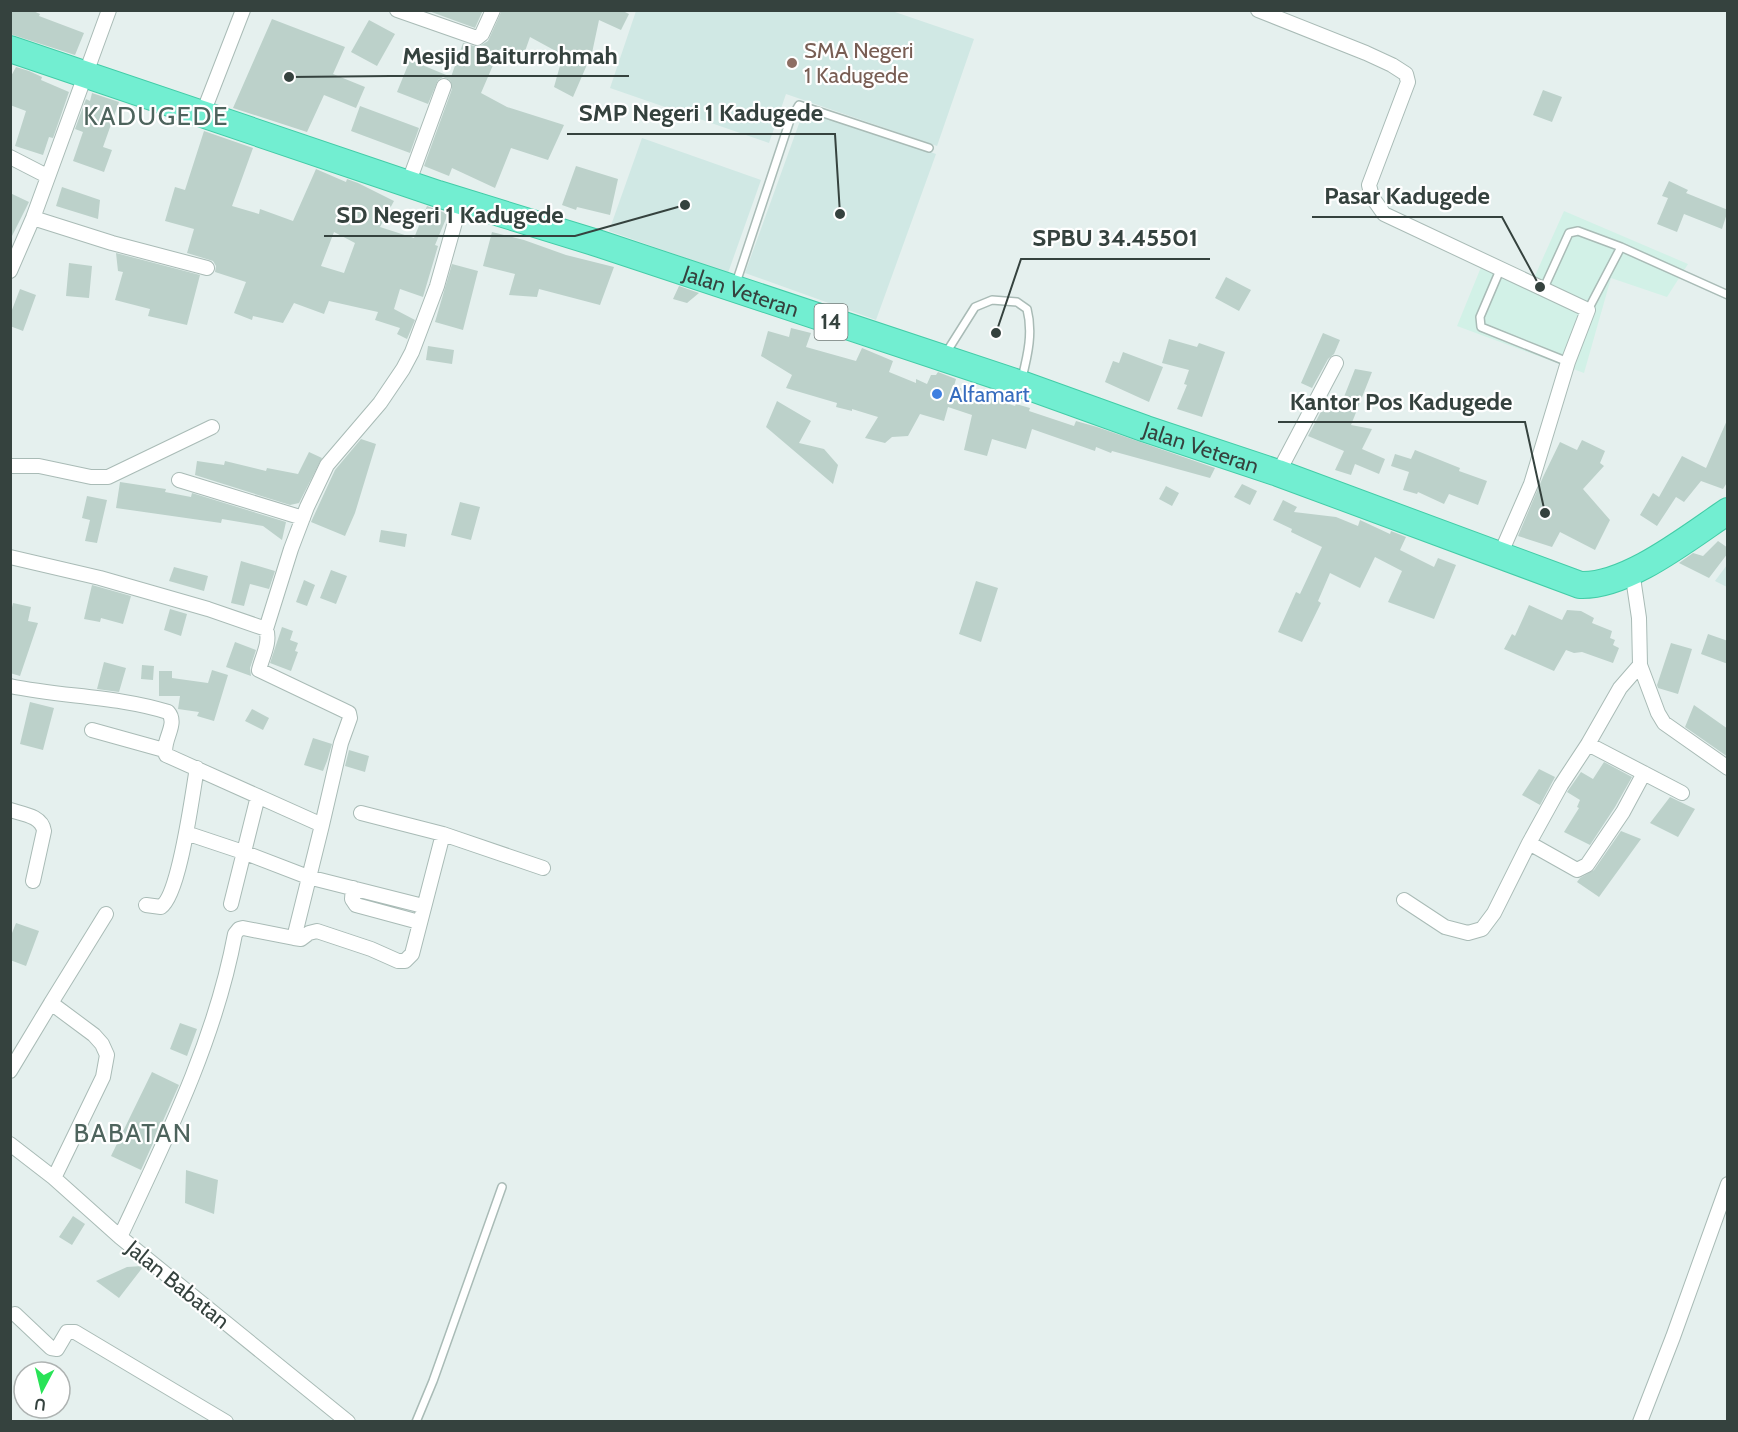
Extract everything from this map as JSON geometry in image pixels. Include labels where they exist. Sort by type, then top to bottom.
[{"type":"highway","name":"Jalan Veteran","points":[[10,49],[464,203],[600,244],[1021,384],[1278,473],[1580,585],[1604,583],[1645,564],[1728,511]]},
{"type":"street","points":[[10,271],[33,218],[109,10]]},
{"type":"street","points":[[203,113],[243,10]]},
{"type":"street","points":[[397,10],[477,38],[482,34],[493,10]]},
{"type":"street","points":[[1258,10],[1366,53],[1406,74],[1408,82],[1369,185],[1372,196],[1384,214],[1588,310],[1568,362],[1531,484],[1500,555]]},
{"type":"street","points":[[408,184],[444,86]]},
{"type":"street","points":[[10,157],[48,176]]},
{"type":"street","points":[[294,938],[341,743],[350,717],[349,713],[257,675],[267,642],[266,629],[291,549],[327,465],[380,403],[412,352],[437,286],[457,215],[464,203]]},
{"type":"street","points":[[33,218],[112,243],[207,268]]},
{"type":"street","points":[[1278,473],[1336,363]]},
{"type":"street","points":[[10,466],[39,466],[92,477],[108,477],[212,427]]},
{"type":"street","points":[[178,480],[303,518]]},
{"type":"street","points":[[10,556],[59,567],[208,609],[266,629]]},
{"type":"street","points":[[1645,564],[1639,618],[1640,665],[1658,713],[1664,723],[1728,768]]},
{"type":"street","points":[[1404,900],[1445,927],[1468,933],[1482,929],[1494,913],[1561,785],[1620,688],[1640,665]]},
{"type":"street","points":[[10,686],[120,702],[168,712],[172,724],[164,750],[166,755],[322,825]]},
{"type":"street","points":[[92,730],[164,750]]},
{"type":"street","points":[[1588,744],[1682,793]]},
{"type":"street","points":[[146,905],[161,907],[166,903],[175,883],[197,768]]},
{"type":"street","points":[[1530,843],[1577,870],[1587,866],[1623,812],[1644,773]]},
{"type":"street","points":[[231,904],[258,796]]},
{"type":"street","points":[[10,810],[39,820],[43,825],[44,831],[33,881]]},
{"type":"street","points":[[361,813],[443,834],[543,868]]},
{"type":"street","points":[[186,834],[243,852],[308,877],[423,906]]},
{"type":"street","points":[[120,1237],[181,1108],[220,997],[235,933],[243,928],[301,939],[316,931],[371,949],[398,961],[405,961],[412,954],[443,834]]},
{"type":"street","points":[[353,888],[352,899],[356,905],[419,922]]},
{"type":"street","points":[[10,1071],[106,914]]},
{"type":"street","points":[[51,1003],[94,1035],[102,1044],[107,1055],[104,1077],[54,1178]]},
{"type":"street","name":"Jalan Babatan","points":[[10,1144],[54,1178],[120,1237],[348,1422]]},
{"type":"street","points":[[1640,1422],[1673,1338],[1728,1184]]},
{"type":"street","points":[[15,1314],[51,1348],[57,1349],[67,1332],[75,1332],[226,1422]]},
{"type":"lane","points":[[734,289],[790,120],[799,105],[929,148]]},
{"type":"lane","points":[[1543,290],[1569,233],[1578,231],[1621,247],[1728,295]]},
{"type":"lane","points":[[1588,310],[1621,247]]},
{"type":"lane","points":[[1500,270],[1480,317],[1481,327],[1568,362]]},
{"type":"lane","points":[[942,358],[960,334],[975,307],[992,300],[1017,302],[1027,309],[1031,323],[1029,349],[1021,384]]},
{"type":"lane","points":[[416,1422],[433,1381],[502,1186]]},
{"type":"shaded area","name":"SMA Negeri 1 Kadugede","points":[[636,11],[892,11],[974,39],[937,146],[786,94],[769,143],[610,88]]},
{"type":"shaded area","points":[[805,107],[936,154],[876,320],[745,273]]},
{"type":"shaded area","points":[[642,138],[761,180],[728,273],[609,231]]},
{"type":"shaded area","points":[[1564,211],[1688,264],[1667,297],[1611,278],[1584,373],[1457,326],[1486,255],[1534,278]]},
{"type":"shaded area","points":[[1727,565],[1727,587],[1715,581]]},
{"type":"building","points":[[10,10],[31,10],[40,14],[39,16],[84,33],[75,55],[10,34]]},
{"type":"building","points":[[426,10],[483,10],[475,28]]},
{"type":"building","points":[[502,10],[621,10],[629,14],[621,30],[599,20],[592,53],[573,97],[554,87],[563,55],[530,37],[523,57],[500,49],[481,93],[507,107],[564,125],[548,160],[511,148],[495,188],[452,168],[449,176],[424,166],[452,89],[450,80],[443,77],[438,80],[428,104],[397,92],[410,60],[451,77],[463,43],[478,47],[488,41]]},
{"type":"building","points":[[272,19],[345,47],[333,74],[365,87],[356,108],[324,95],[307,132],[233,108]]},
{"type":"building","points":[[369,20],[395,34],[377,66],[351,52]]},
{"type":"building","points":[[16,67],[42,77],[41,80],[69,92],[53,138],[49,137],[43,155],[15,146],[26,111],[10,105],[10,78]]},
{"type":"building","points":[[1543,90],[1562,97],[1552,122],[1533,115]]},
{"type":"building","points":[[92,93],[119,102],[103,147],[112,150],[104,172],[73,161],[83,132],[75,129],[86,99],[90,101]]},
{"type":"building","points":[[360,106],[419,128],[410,153],[351,131]]},
{"type":"building","points":[[204,131],[253,148],[232,206],[259,214],[260,209],[293,221],[316,169],[346,182],[347,179],[358,183],[394,201],[380,227],[414,238],[427,206],[448,214],[435,245],[438,246],[423,297],[400,289],[394,309],[415,320],[407,339],[397,334],[400,328],[375,320],[378,312],[329,301],[324,314],[294,303],[283,323],[253,316],[252,320],[234,313],[246,282],[215,272],[216,266],[213,261],[187,253],[194,229],[165,221],[175,187],[185,190]],"holes":[[[334,232],[355,243],[344,273],[321,266]]]},
{"type":"building","points":[[576,166],[618,179],[610,215],[577,207],[576,210],[562,205]]},
{"type":"building","points":[[1669,181],[1688,190],[1686,193],[1728,210],[1722,229],[1684,214],[1677,232],[1657,224],[1668,198],[1662,196]]},
{"type":"building","points":[[62,187],[100,200],[98,219],[56,206]]},
{"type":"building","points":[[10,193],[29,202],[10,240]]},
{"type":"building","points":[[492,232],[614,267],[600,305],[539,289],[537,297],[509,295],[515,274],[483,266]]},
{"type":"building","points":[[116,253],[200,275],[187,325],[148,316],[150,309],[115,300],[123,272],[118,271]]},
{"type":"building","points":[[69,263],[92,266],[89,298],[66,296]]},
{"type":"building","points":[[452,264],[478,271],[463,330],[435,322]]},
{"type":"building","points":[[1226,277],[1251,290],[1239,311],[1215,298]]},
{"type":"building","points":[[679,286],[699,293],[687,303],[673,299]]},
{"type":"building","points":[[20,289],[36,295],[23,331],[10,326],[10,315]]},
{"type":"building","points":[[791,328],[811,333],[806,347],[856,361],[862,348],[893,361],[889,372],[916,383],[916,379],[927,384],[931,375],[936,375],[938,372],[956,379],[954,386],[1015,406],[1016,404],[1030,408],[1029,411],[1074,426],[1076,421],[1097,427],[1215,468],[1210,478],[1112,451],[1111,453],[1096,447],[1095,451],[1032,429],[1026,449],[992,439],[987,456],[964,450],[972,415],[948,407],[944,421],[920,414],[908,436],[892,437],[885,443],[865,438],[878,417],[836,407],[837,403],[786,388],[792,375],[761,356],[768,331],[789,337]]},
{"type":"building","points":[[1323,333],[1340,340],[1334,354],[1328,359],[1312,388],[1301,383]]},
{"type":"building","points":[[1169,339],[1197,347],[1199,343],[1225,352],[1202,417],[1177,409],[1187,385],[1184,384],[1189,370],[1162,363]]},
{"type":"building","points":[[428,346],[454,350],[452,364],[426,360]]},
{"type":"building","points":[[1123,352],[1163,367],[1149,402],[1105,382],[1113,361],[1119,363]]},
{"type":"building","points":[[1355,369],[1372,372],[1351,425],[1372,429],[1362,449],[1385,459],[1379,474],[1355,464],[1351,475],[1335,470],[1344,451],[1308,436],[1324,406],[1338,412]]},
{"type":"building","points":[[777,401],[811,421],[799,443],[824,449],[838,465],[833,484],[766,427]]},
{"type":"building","points":[[1728,418],[1728,481],[1723,489],[1701,481],[1684,502],[1676,497],[1657,526],[1640,515],[1653,493],[1659,497],[1682,456],[1706,468]]},
{"type":"building","points":[[361,439],[376,444],[355,513],[345,536],[311,522],[335,470]]},
{"type":"building","points":[[1582,440],[1605,451],[1600,463],[1604,466],[1583,489],[1610,520],[1595,550],[1560,532],[1552,547],[1518,536],[1560,442],[1577,450]]},
{"type":"building","points":[[1415,450],[1460,468],[1459,471],[1487,481],[1478,505],[1449,494],[1444,504],[1418,492],[1417,494],[1403,490],[1409,472],[1391,466],[1395,454],[1411,459]]},
{"type":"building","points":[[309,452],[322,458],[299,503],[290,505],[195,475],[197,461],[224,465],[225,461],[266,471],[267,468],[298,474]]},
{"type":"building","points":[[120,482],[166,489],[165,492],[191,497],[192,493],[286,522],[282,540],[263,526],[222,519],[221,523],[116,508]]},
{"type":"building","points":[[1242,484],[1257,491],[1250,505],[1234,497]]},
{"type":"building","points":[[1166,486],[1179,493],[1172,506],[1159,499]]},
{"type":"building","points":[[87,496],[107,500],[97,543],[85,541],[90,520],[82,518]]},
{"type":"building","points":[[1283,500],[1297,507],[1294,512],[1336,517],[1358,526],[1360,520],[1390,534],[1391,531],[1406,537],[1400,550],[1434,567],[1438,558],[1456,565],[1434,619],[1388,602],[1402,571],[1375,557],[1360,588],[1330,573],[1318,601],[1321,603],[1302,642],[1278,632],[1296,592],[1300,594],[1322,547],[1291,532],[1292,529],[1273,520]]},
{"type":"building","points":[[460,502],[480,507],[471,540],[451,535]]},
{"type":"building","points":[[381,530],[407,534],[405,547],[379,542]]},
{"type":"building","points":[[1718,541],[1728,548],[1728,553],[1709,578],[1679,563],[1693,553],[1703,556]]},
{"type":"building","points":[[241,561],[275,571],[269,589],[250,584],[244,606],[231,603]]},
{"type":"building","points":[[174,567],[208,576],[204,591],[169,581]]},
{"type":"building","points":[[331,570],[347,576],[336,604],[320,598]]},
{"type":"building","points":[[304,580],[315,585],[307,606],[296,602]]},
{"type":"building","points":[[976,581],[998,588],[981,642],[959,634]]},
{"type":"building","points":[[92,585],[131,596],[123,624],[101,618],[100,622],[84,619]]},
{"type":"building","points":[[13,603],[31,607],[28,621],[38,623],[20,676],[10,673],[10,616]]},
{"type":"building","points":[[1529,605],[1562,620],[1567,610],[1581,611],[1594,618],[1592,623],[1612,631],[1610,638],[1615,640],[1613,645],[1619,648],[1613,663],[1582,652],[1574,653],[1566,650],[1554,671],[1504,649],[1512,634],[1515,636]]},
{"type":"building","points":[[170,609],[187,614],[181,636],[164,630]]},
{"type":"building","points":[[282,627],[293,631],[290,640],[298,643],[295,651],[298,652],[291,671],[270,663]]},
{"type":"building","points":[[1708,634],[1728,641],[1728,664],[1701,654]]},
{"type":"building","points":[[235,642],[256,650],[250,668],[251,676],[226,667]]},
{"type":"building","points":[[1671,643],[1692,649],[1678,694],[1658,688],[1657,685]]},
{"type":"building","points":[[104,662],[126,668],[119,692],[97,689]]},
{"type":"building","points":[[142,665],[154,666],[153,680],[141,679]]},
{"type":"building","points":[[212,670],[228,675],[214,721],[197,716],[199,712],[178,709],[180,696],[159,696],[159,671],[172,671],[172,678],[208,683]]},
{"type":"building","points":[[30,702],[54,708],[43,750],[20,744]]},
{"type":"building","points":[[1694,705],[1728,729],[1728,757],[1685,727]]},
{"type":"building","points":[[252,709],[269,718],[263,730],[245,721]]},
{"type":"building","points":[[313,738],[332,744],[323,771],[304,765]]},
{"type":"building","points":[[349,750],[369,756],[365,772],[345,766]]},
{"type":"building","points":[[1604,762],[1632,777],[1590,845],[1564,832],[1579,808],[1577,807],[1580,800],[1567,792],[1581,772],[1593,779]]},
{"type":"building","points":[[1539,769],[1555,777],[1540,805],[1522,795]]},
{"type":"building","points":[[1670,797],[1695,809],[1678,837],[1650,823]]},
{"type":"building","points":[[1621,831],[1641,839],[1599,897],[1577,882],[1594,870]]},
{"type":"building","points":[[16,923],[39,931],[26,966],[10,960],[10,938]]},
{"type":"building","points":[[180,1023],[197,1029],[187,1056],[170,1049]]},
{"type":"building","points":[[152,1072],[179,1085],[141,1170],[111,1156]]},
{"type":"building","points":[[186,1170],[218,1180],[214,1214],[185,1203]]},
{"type":"building","points":[[73,1216],[85,1224],[72,1245],[59,1237]]},
{"type":"building","points":[[142,1266],[119,1298],[96,1281],[127,1267]]},
{"type":"place","name":"SMA Negeri 1 Kadugede","points":[[792,63]]},
{"type":"place","name":"Mesjid Baiturrohmah","points":[[289,77]]},
{"type":"place","name":"SD Negeri 1 Kadugede","points":[[685,205]]},
{"type":"place","name":"SMP Negeri 1 Kadugede","points":[[840,214]]},
{"type":"place","name":"Pasar Kadugede","points":[[1540,287]]},
{"type":"place","name":"SPBU 34.45501","points":[[996,333]]},
{"type":"place","name":"Alfamart","points":[[937,394]]},
{"type":"place","name":"Kantor Pos Kadugede","points":[[1545,513]]},
{"type":"district","name":"KADUGEDE","points":[[156,116]]},
{"type":"district","name":"BABATAN","points":[[133,1133]]}]
